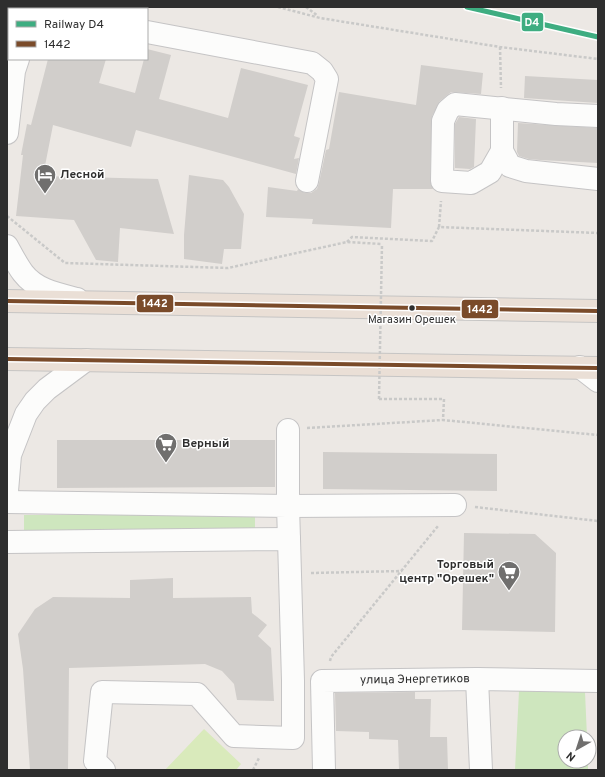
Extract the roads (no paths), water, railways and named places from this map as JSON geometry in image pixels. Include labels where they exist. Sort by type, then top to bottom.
[{"type":"highway","points":[[7,301],[598,311]]},
{"type":"highway","points":[[7,359],[589,368]]},
{"type":"street","points":[[148,32],[312,64],[322,71],[327,79],[308,181]]},
{"type":"street","points":[[7,133],[14,71],[18,60]]},
{"type":"street","points":[[502,151],[490,172],[471,184],[442,181],[443,121],[448,110],[455,104],[556,114],[598,116]]},
{"type":"street","points":[[502,108],[502,151],[510,166],[526,171],[598,179]]},
{"type":"street","points":[[7,246],[23,273],[41,288],[90,302]]},
{"type":"street","points":[[7,490],[9,451],[26,414],[35,401],[47,389],[86,360]]},
{"type":"street","points":[[589,368],[598,381]]},
{"type":"street","points":[[104,770],[95,761],[102,692],[196,694],[234,736],[293,738],[293,681],[288,506],[288,430]]},
{"type":"street","points":[[7,502],[288,506],[455,505]]},
{"type":"street","points":[[7,542],[289,539]]},
{"type":"street","points":[[598,677],[598,689]]},
{"type":"street","points":[[477,678],[481,770]]},
{"type":"street","name":"улица Энергетиков","points":[[293,681],[477,678],[598,681]]},
{"type":"street","points":[[322,681],[324,770]]},
{"type":"rail line","name":"D4","points":[[467,7],[598,37]]},
{"type":"place","name":"Лесной","points":[[45,194]]},
{"type":"place","name":"Магазин Орешек","points":[[412,308]]},
{"type":"place","name":"Верный","points":[[166,464]]},
{"type":"place","name":"Торговый центр \"Орешек\"","points":[[509,592]]}]
